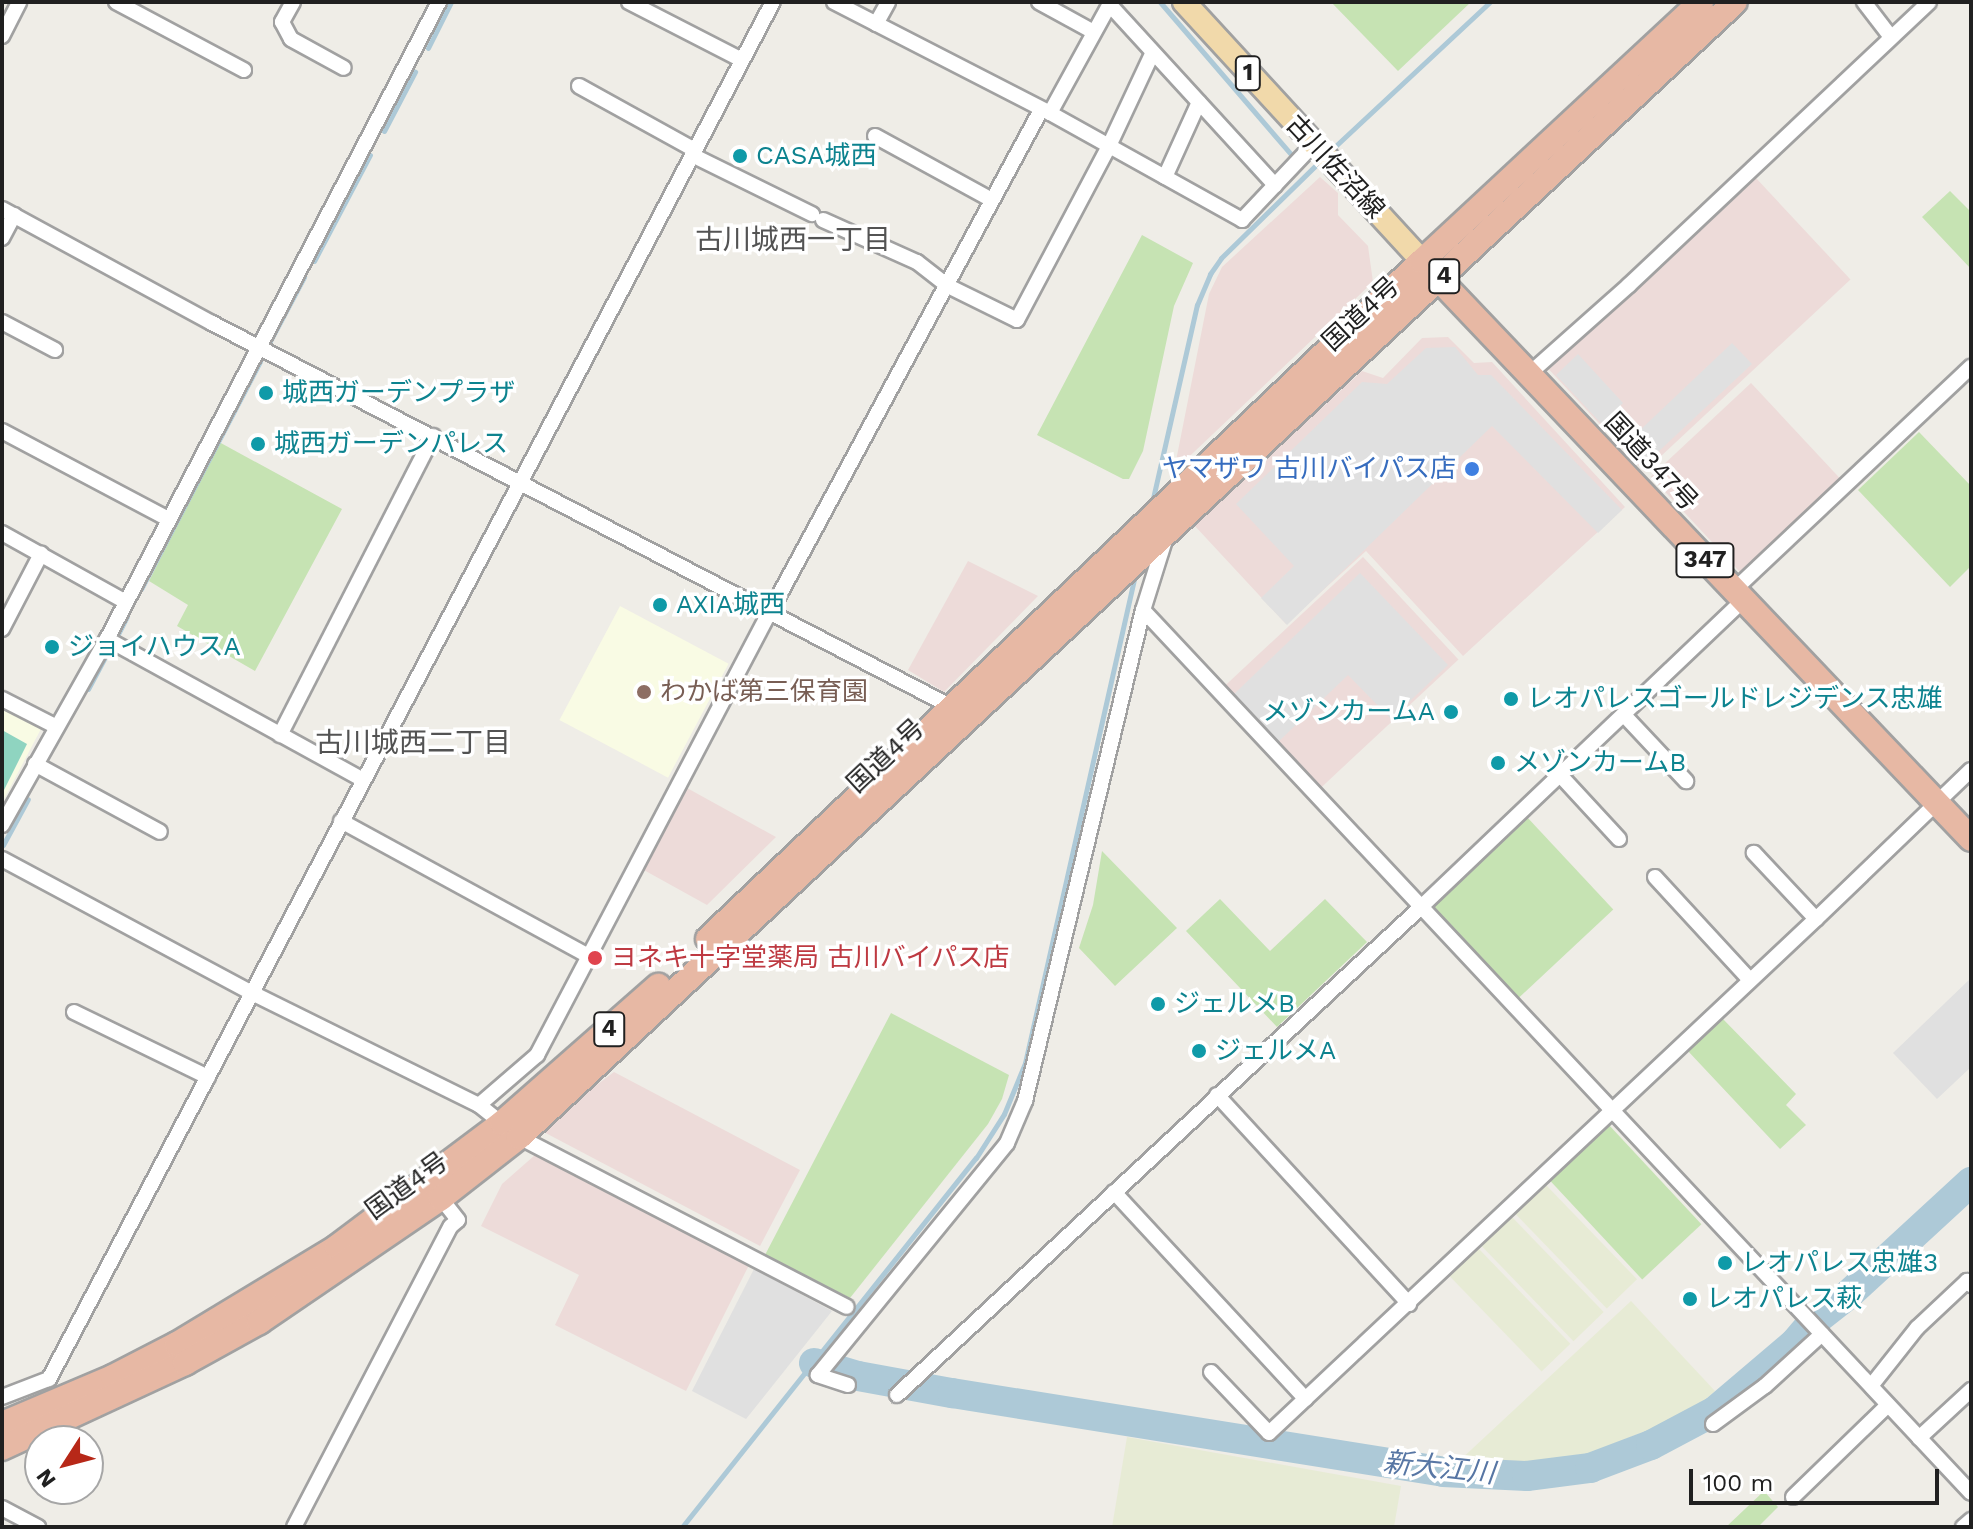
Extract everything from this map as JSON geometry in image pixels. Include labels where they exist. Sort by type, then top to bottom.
[{"type":"highway","name":"国道4号","points":[[2,1424],[113,1377],[251,1302],[511,1130],[1127,569],[1152,536],[1163,507],[1701,2]]},
{"type":"highway","name":"国道4号","points":[[2,1448],[185,1363],[259,1322],[441,1198],[952,707],[1152,536],[1440,280],[1735,2]]},
{"type":"highway","name":"国道347号","points":[[1422,261],[1971,839]]},
{"type":"main road","name":"古川佐沼線","points":[[1184,2],[1422,261]]},
{"type":"street","points":[[2,36],[19,2]]},
{"type":"street","points":[[116,2],[244,70]]},
{"type":"street","points":[[293,2],[282,22],[291,39],[344,68]]},
{"type":"street","points":[[2,825],[55,726],[107,639],[166,518],[439,2]]},
{"type":"street","points":[[629,2],[742,60]]},
{"type":"street","points":[[2,1397],[49,1379],[773,2]]},
{"type":"street","points":[[834,2],[1045,111],[1242,220],[1313,145]]},
{"type":"street","points":[[876,24],[888,2]]},
{"type":"street","points":[[1039,2],[1092,31]]},
{"type":"street","points":[[1864,2],[1891,37]]},
{"type":"street","points":[[1530,373],[1640,275],[1929,2]]},
{"type":"street","points":[[479,1105],[537,1055],[992,200],[1110,3],[1152,54],[1275,185]]},
{"type":"street","points":[[579,86],[694,153],[818,217],[917,262],[946,285],[1017,320],[1109,146],[1152,54]]},
{"type":"street","points":[[1165,177],[1199,102]]},
{"type":"street","points":[[875,136],[992,200]]},
{"type":"street","points":[[2,238],[8,212],[257,346],[952,707]]},
{"type":"street","points":[[2,322],[55,350]]},
{"type":"street","points":[[898,1394],[1624,715],[1738,595],[1971,367]]},
{"type":"street","points":[[2,431],[166,518]]},
{"type":"street","points":[[280,735],[433,436]]},
{"type":"street","points":[[2,533],[126,602]]},
{"type":"street","points":[[848,1385],[825,1377],[848,1343],[1007,1143],[1025,1101],[1143,610],[1152,536]]},
{"type":"street","points":[[2,629],[41,554]]},
{"type":"street","points":[[1143,610],[1971,1493]]},
{"type":"street","points":[[107,639],[363,780]]},
{"type":"street","points":[[2,699],[55,726]]},
{"type":"street","points":[[1624,715],[1686,781]]},
{"type":"street","points":[[35,764],[160,832]]},
{"type":"street","points":[[1211,1372],[1269,1433],[1614,1111],[1971,770]]},
{"type":"street","points":[[1560,775],[1619,839]]},
{"type":"street","points":[[341,821],[589,956]]},
{"type":"street","points":[[1754,853],[1816,919]]},
{"type":"street","points":[[2,859],[250,992],[479,1105],[511,1130],[847,1307]]},
{"type":"street","points":[[1655,877],[1750,980]]},
{"type":"street","points":[[74,1012],[208,1077]]},
{"type":"street","points":[[1217,1095],[1409,1304]]},
{"type":"street","points":[[1114,1192],[1306,1399]]},
{"type":"street","points":[[294,1527],[451,1226],[458,1220],[441,1198]]},
{"type":"street","points":[[1868,1383],[1917,1328],[1967,1281],[1971,1285]]},
{"type":"street","points":[[1713,1424],[1765,1386],[1820,1332]]},
{"type":"street","points":[[1919,1438],[1971,1390]]},
{"type":"street","points":[[1793,1497],[1888,1405]]},
{"type":"street","points":[[2,1508],[38,1527]]},
{"type":"street","points":[[1963,1527],[1971,1520]]},
{"type":"shaded area","points":[[1320,177],[1338,193],[1338,215],[1368,246],[1373,282],[1174,471],[1209,294],[1222,267]]},
{"type":"shaded area","points":[[1755,177],[1850,279],[1644,472],[1549,369]]},
{"type":"shaded area","points":[[1448,337],[1474,363],[1492,362],[1625,507],[1463,656],[1366,551],[1286,624],[1194,525],[1362,371],[1383,378],[1422,338]]},
{"type":"shaded area","points":[[1732,343],[1752,364],[1642,467],[1556,375],[1578,354],[1623,403],[1617,409],[1638,432]]},
{"type":"shaded area","points":[[1455,347],[1478,375],[1491,375],[1622,510],[1598,533],[1492,426],[1287,625],[1261,598],[1294,566],[1236,504],[1362,382],[1387,384],[1426,348]]},
{"type":"shaded area","points":[[1751,383],[1841,480],[1741,573],[1651,476]]},
{"type":"shaded area","points":[[1363,557],[1458,659],[1319,790],[1223,687]]},
{"type":"shaded area","points":[[968,561],[1038,596],[944,692],[908,670]]},
{"type":"shaded area","points":[[1360,573],[1448,665],[1391,719],[1348,675],[1276,744],[1231,697]]},
{"type":"shaded area","name":"わかば第三保育園","points":[[620,606],[729,664],[668,778],[559,720]]},
{"type":"shaded area","points":[[2,707],[42,727],[2,803]]},
{"type":"shaded area","points":[[687,788],[776,837],[707,905],[642,869]]},
{"type":"shaded area","points":[[1971,978],[1971,1067],[1937,1099],[1893,1053]]},
{"type":"shaded area","points":[[614,1072],[800,1170],[760,1246],[538,1129]]},
{"type":"shaded area","points":[[535,1155],[750,1263],[686,1391],[555,1325],[579,1275],[481,1226],[502,1184]]},
{"type":"shaded area","points":[[1546,1185],[1637,1279],[1607,1308],[1516,1214]]},
{"type":"shaded area","points":[[1512,1217],[1604,1312],[1573,1341],[1482,1246]]},
{"type":"shaded area","points":[[1478,1248],[1570,1344],[1542,1371],[1449,1276]]},
{"type":"shaded area","points":[[754,1269],[832,1311],[746,1419],[692,1391]]},
{"type":"shaded area","points":[[1631,1301],[1715,1391],[1701,1403],[1661,1425],[1590,1453],[1503,1466],[1458,1462]]},
{"type":"shaded area","points":[[1127,1437],[1401,1486],[1394,1527],[1112,1527]]},
{"type":"green space","points":[[1331,2],[1471,2],[1398,71]]},
{"type":"green space","points":[[1950,191],[1971,212],[1971,269],[1922,217]]},
{"type":"green space","points":[[1142,235],[1193,263],[1174,306],[1143,451],[1129,479],[1123,479],[1037,435]]},
{"type":"green space","points":[[1919,432],[1971,486],[1971,566],[1950,587],[1858,490]]},
{"type":"green space","points":[[219,442],[342,509],[255,671],[177,626],[188,605],[149,581]]},
{"type":"green space","points":[[2,730],[27,744],[2,794]]},
{"type":"green space","points":[[1526,816],[1613,910],[1517,1000],[1429,906]]},
{"type":"green space","points":[[1102,851],[1177,928],[1115,986],[1079,948],[1093,905]]},
{"type":"green space","points":[[1220,899],[1270,951],[1325,899],[1367,942],[1277,1027],[1186,931]]},
{"type":"green space","points":[[891,1013],[1009,1075],[1002,1099],[988,1124],[850,1298],[765,1255]]},
{"type":"green space","points":[[1722,1018],[1796,1094],[1786,1105],[1806,1125],[1780,1149],[1687,1050]]},
{"type":"green space","points":[[1608,1124],[1701,1224],[1642,1279],[1549,1179]]},
{"type":"green space","points":[[1764,1491],[1778,1507],[1758,1527],[1726,1527]]},
{"type":"waterway","points":[[428,48],[451,2]]},
{"type":"waterway","points":[[1160,2],[1294,158]]},
{"type":"waterway","points":[[1329,152],[1490,2]]},
{"type":"waterway","points":[[384,131],[415,72]]},
{"type":"waterway","points":[[314,261],[370,155]]},
{"type":"waterway","points":[[1151,507],[1197,305],[1210,274],[1221,258],[1322,159]]},
{"type":"waterway","points":[[269,343],[304,277]]},
{"type":"waterway","points":[[141,589],[260,361]]},
{"type":"waterway","points":[[682,1527],[976,1158],[1004,1114],[1025,1063],[1135,575]]},
{"type":"waterway","points":[[117,636],[127,616]]},
{"type":"waterway","points":[[88,689],[104,659]]},
{"type":"waterway","points":[[3,845],[28,799]]},
{"type":"waterway","name":"新大江川","points":[[814,1363],[858,1376],[952,1393],[1443,1472],[1527,1476],[1590,1468],[1651,1445],[1715,1411],[1795,1343],[1812,1323],[1849,1294],[1971,1182]]},
{"type":"place","name":"CASA城西","points":[[740,156]]},
{"type":"place","name":"城西ガーデンプラザ","points":[[266,393]]},
{"type":"place","name":"城西ガーデンパレス","points":[[258,444]]},
{"type":"place","name":"ヤマザワ 古川バイパス店","points":[[1472,469]]},
{"type":"place","name":"AXIA城西","points":[[660,605]]},
{"type":"place","name":"ジョイハウスA","points":[[52,647]]},
{"type":"place","name":"わかば第三保育園","points":[[644,692]]},
{"type":"place","name":"レオパレスゴールドレジデンス忠雄","points":[[1511,699]]},
{"type":"place","name":"メゾンカームA","points":[[1451,712]]},
{"type":"place","name":"メゾンカームB","points":[[1498,763]]},
{"type":"place","name":"ヨネキ十字堂薬局 古川バイパス店","points":[[595,958]]},
{"type":"place","name":"ジェルメB","points":[[1158,1004]]},
{"type":"place","name":"ジェルメA","points":[[1199,1051]]},
{"type":"place","name":"レオパレス忠雄3","points":[[1725,1263]]},
{"type":"place","name":"レオパレス萩","points":[[1690,1299]]},
{"type":"district","name":"古川城西一丁目","points":[[793,240]]},
{"type":"district","name":"古川城西二丁目","points":[[413,743]]}]
